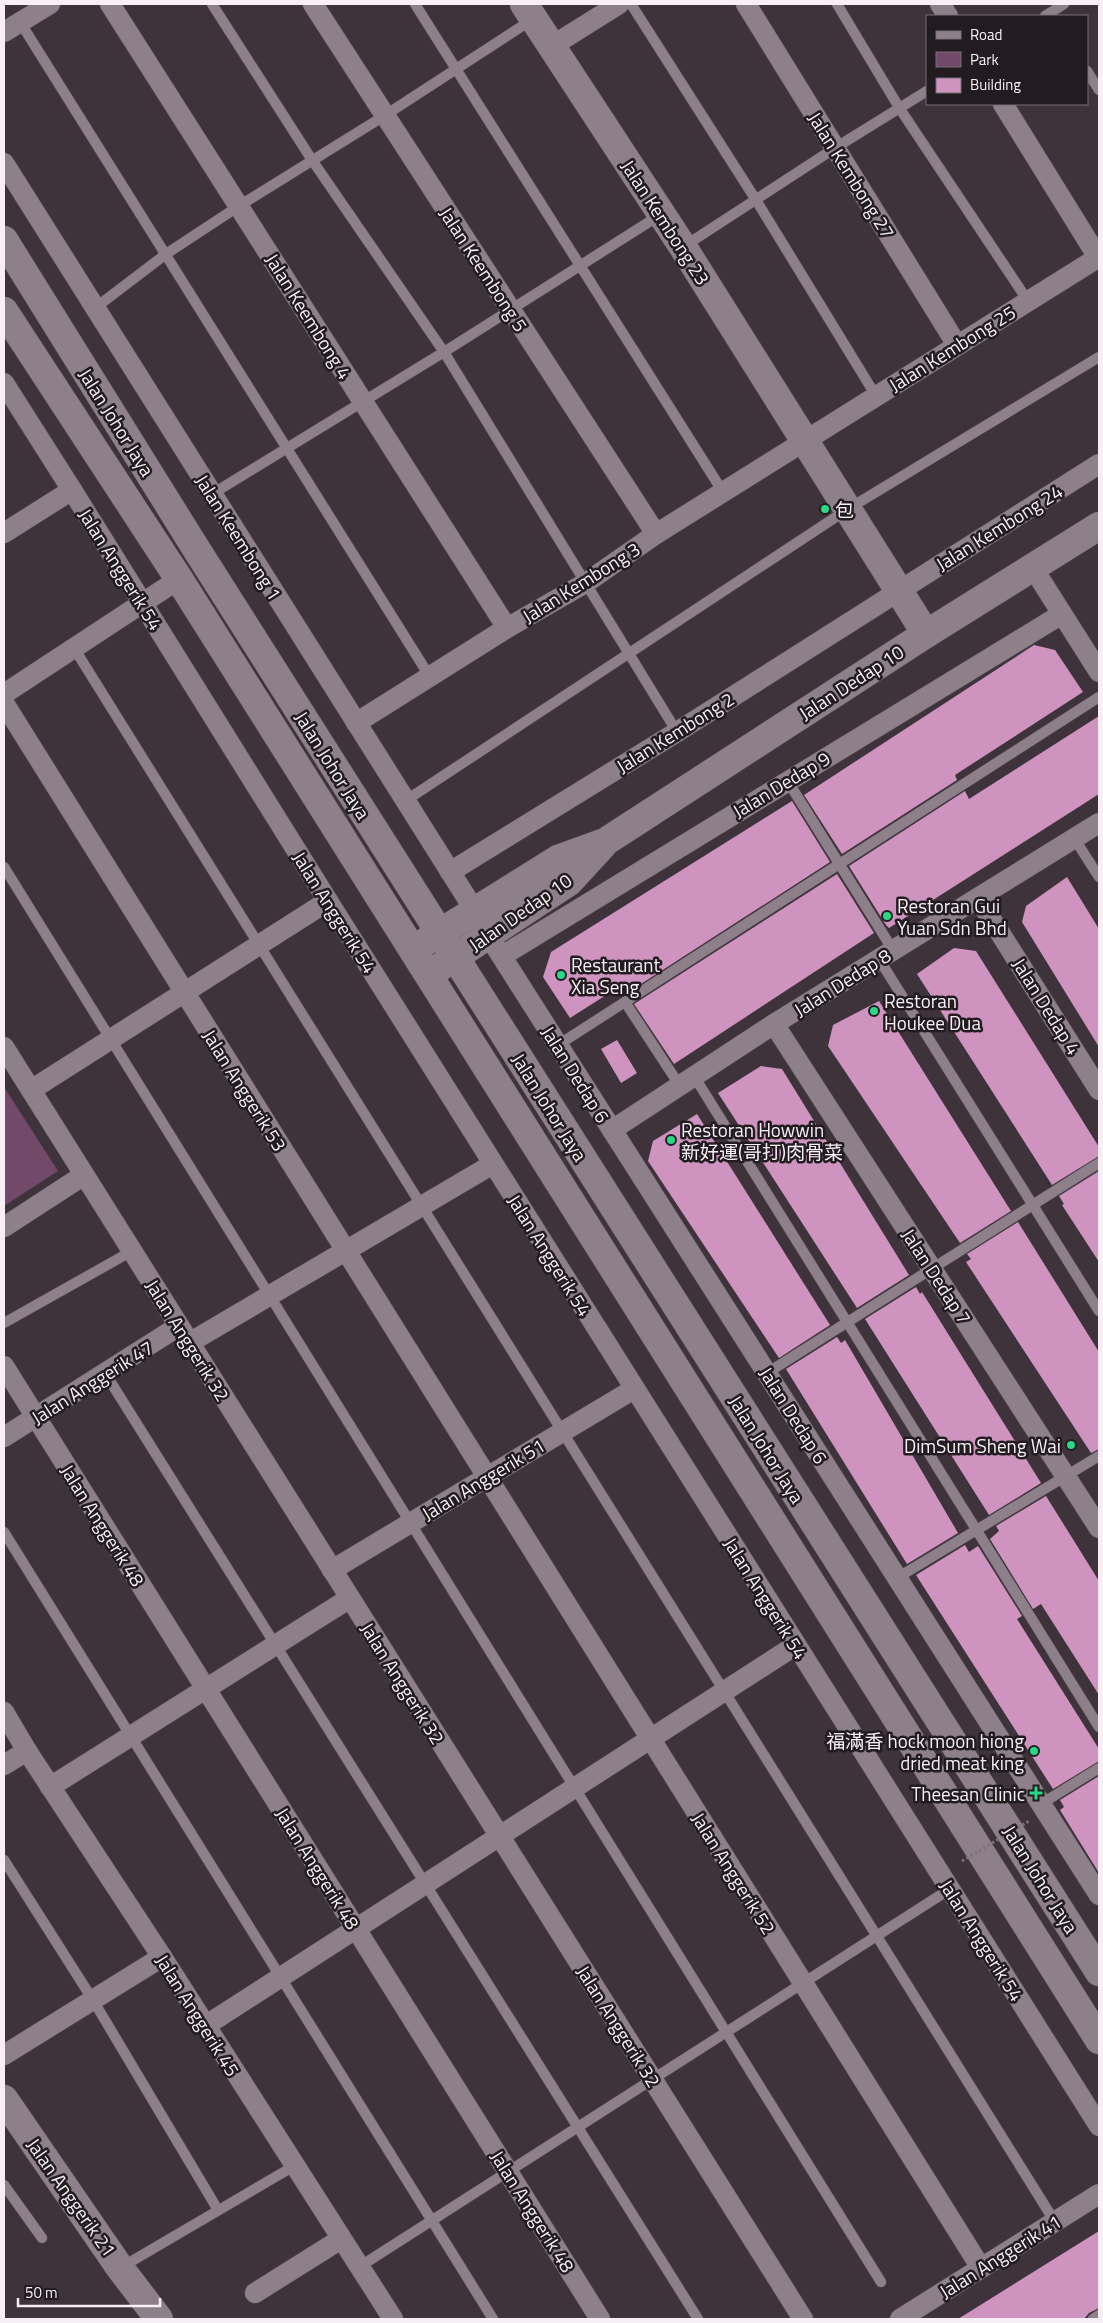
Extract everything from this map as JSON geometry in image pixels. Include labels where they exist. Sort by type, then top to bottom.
[{"type":"main road","name":"Jalan Kembong 23","points":[[529,11],[683,247],[926,634]]},
{"type":"main road","name":"Jalan Johor Jaya","points":[[4,240],[195,547],[1099,1972]]},
{"type":"main road","name":"Jalan Johor Jaya","points":[[4,311],[180,579],[1099,2040]]},
{"type":"main road","name":"Jalan Dedap 10","points":[[413,949],[558,859],[605,842],[926,634],[1099,526]]},
{"type":"main road","name":"Jalan Dedap 10","points":[[428,974],[455,957],[495,946],[569,882],[605,842]]},
{"type":"main road","name":"Jalan Anggerik 21","points":[[4,2099],[120,2268],[159,2319]]},
{"type":"street","points":[[12,27],[50,4]]},
{"type":"street","name":"Jalan Keembong 4","points":[[110,4],[507,628]]},
{"type":"street","name":"Jalan Keembong 5","points":[[313,4],[656,534]]},
{"type":"street","points":[[552,46],[619,4]]},
{"type":"street","name":"Jalan Kembong 27","points":[[746,4],[957,345]]},
{"type":"street","points":[[940,4],[947,15]]},
{"type":"street","points":[[1004,105],[1099,258]]},
{"type":"street","name":"Jalan Keembong 1","points":[[4,163],[475,911]]},
{"type":"street","name":"Jalan Kembong 25","points":[[805,440],[1099,258]]},
{"type":"street","name":"Jalan Anggerik 54","points":[[4,384],[1099,2126]]},
{"type":"street","name":"Jalan Kembong 3","points":[[356,723],[507,628],[587,582],[656,534],[805,440]]},
{"type":"street","name":"Jalan Kembong 24","points":[[899,590],[1099,464]]},
{"type":"street","points":[[4,533],[72,490]]},
{"type":"street","points":[[1033,568],[1099,672]]},
{"type":"street","points":[[4,694],[180,579]]},
{"type":"street","name":"Jalan Kembong 2","points":[[450,872],[677,732],[899,590]]},
{"type":"street","name":"Jalan Dedap 9","points":[[495,946],[787,780],[1062,614]]},
{"type":"street","name":"Jalan Anggerik 53","points":[[4,703],[487,1477]]},
{"type":"street","name":"Jalan Dedap 8","points":[[612,1130],[774,1024],[1099,822]]},
{"type":"street","name":"Jalan Dedap 4","points":[[978,898],[1099,1090]]},
{"type":"street","points":[[31,1090],[328,902]]},
{"type":"street","name":"Jalan Dedap 6","points":[[495,946],[1099,1895]]},
{"type":"street","name":"Jalan Dedap 7","points":[[774,1024],[1099,1528]]},
{"type":"street","name":"Jalan Anggerik 32","points":[[4,1047],[803,2319]]},
{"type":"street","name":"Jalan Anggerik 47","points":[[4,1437],[105,1373],[270,1295],[493,1164]]},
{"type":"street","points":[[4,1228],[84,1175]]},
{"type":"street","name":"Jalan Anggerik 48","points":[[4,1366],[600,2319]]},
{"type":"street","name":"Jalan Anggerik 51","points":[[332,1570],[634,1388]]},
{"type":"street","name":"Jalan Anggerik 52","points":[[487,1477],[981,2268]]},
{"type":"street","points":[[50,1787],[350,1598]]},
{"type":"street","points":[[205,2026],[796,1645]]},
{"type":"street","name":"Jalan Anggerik 45","points":[[4,1712],[26,1751],[162,1957],[359,2267],[386,2317]]},
{"type":"street","points":[[4,1765],[26,1751]]},
{"type":"street","points":[[4,2054],[162,1957]]},
{"type":"street","name":"Jalan Anggerik 41","points":[[900,2319],[1099,2194]]},
{"type":"street","points":[[255,2292],[341,2239]]},
{"type":"lane","points":[[212,4],[312,160],[444,352],[587,582],[677,732]]},
{"type":"lane","points":[[415,4],[723,492]]},
{"type":"lane","points":[[631,4],[756,200],[876,396]]},
{"type":"lane","points":[[837,4],[900,109],[1028,301]]},
{"type":"lane","points":[[1043,4],[1048,15],[1064,4]]},
{"type":"lane","points":[[95,308],[166,254],[456,69],[529,11]]},
{"type":"lane","points":[[12,27],[166,254],[430,677]]},
{"type":"lane","points":[[1088,73],[1099,90]]},
{"type":"lane","points":[[683,247],[835,148],[926,92]]},
{"type":"lane","points":[[212,494],[362,400],[444,352],[661,214]]},
{"type":"lane","points":[[405,801],[848,509],[1099,356]]},
{"type":"lane","points":[[74,648],[1055,2222]]},
{"type":"lane","points":[[558,1045],[1099,697]]},
{"type":"lane","points":[[787,780],[840,864],[886,955],[1033,1205],[1099,1311]]},
{"type":"lane","points":[[1074,838],[1099,878]]},
{"type":"lane","points":[[4,867],[881,2282]]},
{"type":"lane","points":[[625,1002],[687,1081],[847,1323],[1099,1728]]},
{"type":"lane","points":[[767,1373],[1099,1164]]},
{"type":"lane","points":[[4,1323],[132,1251]]},
{"type":"lane","points":[[105,1373],[698,2319]]},
{"type":"lane","points":[[897,1578],[1099,1456]]},
{"type":"lane","points":[[4,1532],[493,2319]]},
{"type":"lane","points":[[1041,1804],[1099,1768]]},
{"type":"lane","points":[[4,1860],[93,2000],[218,2210]]},
{"type":"lane","points":[[359,2267],[950,1889]]},
{"type":"lane","points":[[120,2268],[294,2166]]},
{"type":"lane","points":[[4,2185],[42,2238]]},
{"type":"lane","points":[[1093,2319],[1099,2315]]},
{"type":"path","points":[[962,1861],[1029,1821]]},
{"type":"green space","points":[[4,1087],[58,1171],[4,1206]]},
{"type":"building","points":[[1034,645],[1055,650],[1083,692],[955,775],[957,780],[842,854],[804,795]]},
{"type":"building","points":[[1099,716],[1099,794],[889,928],[886,925],[849,866],[965,791],[969,799]]},
{"type":"building","points":[[792,801],[830,862],[627,993],[622,985],[570,1018],[543,977],[551,952]]},
{"type":"building","points":[[837,874],[874,933],[674,1064],[634,1004]]},
{"type":"building","points":[[1067,877],[1099,929],[1099,1047],[1022,922],[1026,906]]},
{"type":"building","points":[[954,948],[976,951],[1099,1147],[1099,1156],[1052,1185],[917,974]]},
{"type":"building","points":[[879,1001],[1011,1211],[960,1243],[828,1046],[833,1025]]},
{"type":"building","points":[[617,1040],[637,1073],[621,1083],[601,1049]]},
{"type":"building","points":[[761,1066],[782,1069],[909,1275],[857,1308],[718,1093]]},
{"type":"building","points":[[697,1114],[830,1325],[779,1358],[648,1161],[653,1141]]},
{"type":"building","points":[[1099,1171],[1099,1262],[1062,1205],[1064,1204],[1059,1196]]},
{"type":"building","points":[[1018,1222],[1099,1352],[1099,1449],[1091,1453],[966,1262],[971,1259],[967,1254]]},
{"type":"building","points":[[916,1287],[920,1294],[922,1292],[1041,1483],[989,1515],[865,1319]]},
{"type":"building","points":[[837,1337],[841,1343],[845,1340],[958,1533],[907,1564],[786,1369]]},
{"type":"building","points":[[1046,1496],[1099,1581],[1099,1695],[1041,1604],[1033,1609],[990,1539],[999,1531],[996,1526]]},
{"type":"building","points":[[965,1545],[969,1552],[978,1546],[1022,1616],[1017,1619],[1099,1749],[1099,1761],[1053,1789],[916,1575]]},
{"type":"building","points":[[1099,1776],[1099,1873],[1060,1810],[1064,1807],[1060,1800]]},
{"type":"building","points":[[1099,2231],[1099,2308],[1089,2313],[1084,2319],[958,2319]]},
{"type":"place","name":"包","points":[[825,509]]},
{"type":"place","name":"Restoran Gui Yuan Sdn Bhd","points":[[887,916]]},
{"type":"place","name":"Restaurant Xia Seng","points":[[561,975]]},
{"type":"place","name":"Restoran Houkee Dua","points":[[874,1011]]},
{"type":"place","name":"Restoran Howwin 新好運(哥打)肉骨菜","points":[[671,1140]]},
{"type":"place","name":"DimSum Sheng Wai","points":[[1071,1445]]},
{"type":"place","name":"福滿香 hock moon hiong dried meat king","points":[[1034,1751]]},
{"type":"place","name":"Theesan Clinic","points":[[1036,1793]]}]
